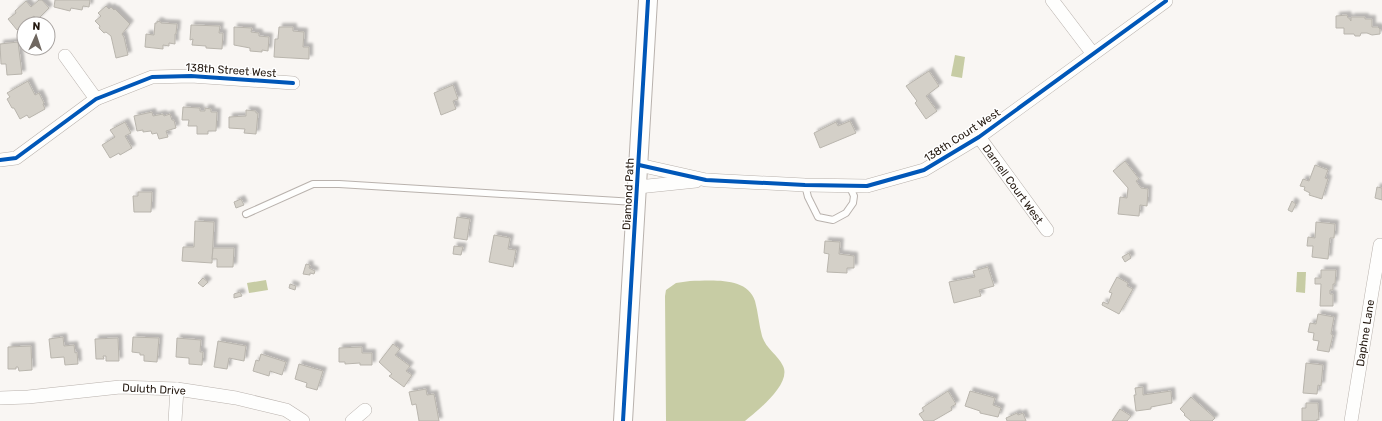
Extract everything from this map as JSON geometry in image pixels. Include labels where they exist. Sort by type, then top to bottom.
[{"type":"street","name":"Diamond Path","points":[[624,421],[648,0]]},
{"type":"street","points":[[1052,0],[1093,54]]},
{"type":"street","name":"138th Court West","points":[[639,164],[706,180],[867,186],[924,170],[979,137],[1166,1]]},
{"type":"street","points":[[65,56],[96,99]]},
{"type":"street","name":"138th Street West","points":[[0,160],[16,158],[96,99],[152,77],[191,76],[293,83]]},
{"type":"street","name":"Darnell Court West","points":[[979,137],[1047,230]]},
{"type":"street","name":"138th Court West","points":[[637,195],[706,180]]},
{"type":"street","name":"Daphne Lane","points":[[1351,421],[1377,293],[1380,245]]},
{"type":"street","name":"Duluth Drive","points":[[0,398],[28,397],[120,387],[177,389],[236,398],[286,410],[303,421]]},
{"type":"street","points":[[175,421],[177,389]]},
{"type":"street","points":[[352,421],[365,410]]},
{"type":"lane","points":[[246,214],[313,184],[637,195]]},
{"type":"lane","points":[[806,184],[808,197],[818,217],[833,220],[846,213],[853,203],[854,196],[849,185]]},
{"type":"shaded area","points":[[955,55],[965,57],[962,78],[951,76]]},
{"type":"shaded area","points":[[1297,272],[1306,272],[1305,293],[1296,292]]},
{"type":"shaded area","points":[[266,280],[268,290],[249,293],[247,283]]},
{"type":"shaded area","points":[[690,281],[727,282],[744,287],[751,293],[755,301],[764,341],[783,366],[783,381],[778,389],[765,404],[745,421],[666,421],[666,290],[676,283]]},
{"type":"building","points":[[39,0],[42,0],[49,8],[41,16],[16,16],[16,29],[8,19],[16,13],[15,11],[26,1],[31,7]]},
{"type":"building","points":[[55,0],[90,0],[89,7],[83,6],[82,10],[71,8],[70,11],[54,7]]},
{"type":"building","points":[[106,6],[109,9],[111,7],[114,10],[115,9],[130,24],[122,34],[128,55],[116,58],[111,36],[106,32],[104,33],[95,21],[101,16],[98,13]]},
{"type":"building","points":[[1347,15],[1351,21],[1351,17],[1365,17],[1365,19],[1372,19],[1372,27],[1378,27],[1380,29],[1380,34],[1372,35],[1361,33],[1360,36],[1355,36],[1354,34],[1344,34],[1344,28],[1336,28],[1336,16]]},
{"type":"building","points":[[157,21],[161,23],[177,24],[175,44],[169,43],[169,46],[163,45],[163,49],[145,47],[146,34],[154,35],[155,23],[157,23]]},
{"type":"building","points":[[191,25],[220,26],[219,33],[223,33],[222,49],[192,45],[193,39],[190,40]]},
{"type":"building","points":[[234,27],[252,28],[251,32],[259,33],[259,36],[269,37],[268,51],[250,51],[250,48],[234,45]]},
{"type":"building","points":[[279,27],[293,27],[293,31],[304,32],[303,47],[309,47],[309,59],[274,57],[275,39],[278,39]]},
{"type":"building","points":[[16,42],[16,56],[20,56],[22,74],[7,75],[6,64],[1,64],[0,44]]},
{"type":"building","points":[[929,71],[939,86],[926,96],[937,111],[926,119],[915,103],[917,101],[906,86]]},
{"type":"building","points":[[28,81],[35,95],[39,93],[45,109],[29,118],[27,115],[20,119],[7,99],[10,97],[7,93]]},
{"type":"building","points":[[453,85],[458,99],[453,101],[456,109],[441,115],[434,93]]},
{"type":"building","points":[[183,107],[200,108],[200,111],[205,111],[205,108],[211,109],[211,112],[217,112],[216,131],[208,131],[208,134],[197,134],[197,126],[188,126],[189,120],[182,120]]},
{"type":"building","points":[[246,110],[256,111],[256,113],[258,113],[256,134],[244,133],[245,129],[229,128],[229,117],[246,116]]},
{"type":"building","points":[[152,112],[153,116],[163,114],[164,116],[170,114],[172,120],[174,120],[176,128],[166,131],[168,137],[159,139],[157,133],[152,134],[151,131],[143,132],[143,130],[137,131],[134,116]]},
{"type":"building","points":[[850,121],[856,133],[820,148],[814,133],[836,122],[838,126]]},
{"type":"building","points":[[125,122],[131,133],[125,136],[132,148],[120,155],[119,153],[110,158],[102,145],[115,137],[110,130]]},
{"type":"building","points":[[1125,161],[1139,179],[1136,181],[1141,188],[1148,189],[1147,206],[1140,205],[1139,216],[1118,214],[1120,197],[1127,198],[1128,188],[1113,171]]},
{"type":"building","points":[[1315,165],[1328,170],[1325,178],[1328,179],[1322,199],[1309,195],[1310,193],[1304,190],[1305,187],[1300,186],[1303,179],[1309,181]]},
{"type":"building","points":[[1377,187],[1382,188],[1382,200],[1375,198]]},
{"type":"building","points":[[138,192],[152,192],[151,212],[134,212],[133,196],[138,196]]},
{"type":"building","points":[[241,199],[244,205],[236,208],[234,202]]},
{"type":"building","points":[[1292,201],[1296,204],[1292,212],[1288,210]]},
{"type":"building","points":[[457,217],[470,219],[467,240],[454,238]]},
{"type":"building","points":[[195,221],[214,222],[212,263],[182,261],[183,247],[194,247]]},
{"type":"building","points":[[1316,222],[1335,224],[1334,238],[1330,238],[1328,259],[1312,257],[1313,246],[1307,246],[1308,237],[1315,238]]},
{"type":"building","points":[[494,235],[510,238],[508,249],[516,250],[513,267],[489,262]]},
{"type":"building","points":[[825,241],[840,242],[839,254],[854,256],[854,268],[847,268],[847,273],[827,272],[829,254],[824,253]]},
{"type":"building","points":[[454,246],[463,247],[461,255],[453,254]]},
{"type":"building","points":[[213,248],[234,248],[233,267],[217,267],[217,259],[212,259]]},
{"type":"building","points":[[1129,253],[1131,258],[1125,262],[1122,257]]},
{"type":"building","points":[[306,264],[310,265],[309,268],[315,271],[314,274],[303,274]]},
{"type":"building","points":[[988,267],[994,286],[979,290],[981,296],[954,303],[949,282],[975,277],[973,271]]},
{"type":"building","points":[[1321,270],[1336,270],[1335,284],[1333,284],[1333,290],[1330,290],[1330,294],[1333,294],[1333,306],[1320,306],[1321,284],[1315,284],[1315,278],[1321,278]]},
{"type":"building","points":[[1117,277],[1128,283],[1127,286],[1133,289],[1119,314],[1102,305],[1103,302],[1108,304],[1112,293],[1109,292]]},
{"type":"building","points":[[203,278],[208,282],[203,287],[198,283]]},
{"type":"building","points":[[290,284],[296,286],[295,290],[289,288]]},
{"type":"building","points":[[240,292],[242,296],[234,298],[234,294]]},
{"type":"building","points":[[1318,314],[1334,317],[1331,334],[1333,335],[1329,352],[1317,350],[1319,341],[1313,340],[1314,333],[1308,332],[1310,323],[1316,324]]},
{"type":"building","points":[[63,337],[64,346],[74,345],[75,353],[77,352],[78,364],[65,365],[64,357],[51,358],[49,339]]},
{"type":"building","points":[[133,337],[159,338],[157,362],[144,361],[144,355],[132,352]]},
{"type":"building","points":[[118,338],[119,361],[106,361],[106,356],[103,356],[104,359],[96,359],[95,339]]},
{"type":"building","points":[[177,338],[201,340],[200,352],[203,352],[202,365],[189,364],[189,358],[176,357]]},
{"type":"building","points":[[218,341],[246,346],[244,361],[229,358],[227,369],[214,367]]},
{"type":"building","points":[[393,344],[400,349],[395,355],[410,366],[406,371],[412,375],[404,387],[389,376],[392,374],[379,362]]},
{"type":"building","points":[[31,346],[32,370],[19,371],[18,367],[16,367],[16,369],[8,369],[8,347]]},
{"type":"building","points":[[362,347],[362,353],[372,353],[372,365],[360,365],[360,363],[345,364],[345,362],[339,362],[339,348]]},
{"type":"building","points":[[261,354],[286,362],[282,375],[270,371],[269,376],[253,371],[256,360],[259,361]]},
{"type":"building","points":[[1306,363],[1323,365],[1321,386],[1318,385],[1317,394],[1303,393]]},
{"type":"building","points":[[299,364],[323,371],[317,390],[306,387],[307,383],[295,379]]},
{"type":"building","points":[[1143,387],[1143,395],[1171,391],[1172,403],[1151,407],[1151,409],[1136,411],[1134,395],[1136,395],[1135,388]]},
{"type":"building","points":[[426,389],[427,395],[434,394],[439,421],[419,421],[416,404],[412,405],[409,392]]},
{"type":"building","points":[[948,391],[956,404],[951,407],[952,410],[933,421],[924,421],[919,414],[924,411],[922,408]]},
{"type":"building","points":[[970,391],[995,398],[993,405],[1001,408],[998,417],[980,413],[980,411],[965,406]]},
{"type":"building","points":[[1191,397],[1215,418],[1212,421],[1191,421],[1184,415],[1185,414],[1180,409]]},
{"type":"building","points":[[1306,403],[1318,403],[1319,420],[1302,421],[1302,408],[1306,408]]},
{"type":"building","points":[[1120,409],[1131,416],[1127,421],[1112,421]]},
{"type":"building","points":[[1017,413],[1018,415],[1023,413],[1026,421],[1007,421],[1006,418]]},
{"type":"cycle path","points":[[623,421],[648,0]]},
{"type":"cycle path","points":[[639,165],[706,180],[805,185],[867,186],[924,170],[979,137],[1166,1]]},
{"type":"cycle path","points":[[0,160],[16,158],[96,99],[152,77],[191,76],[293,83]]}]
